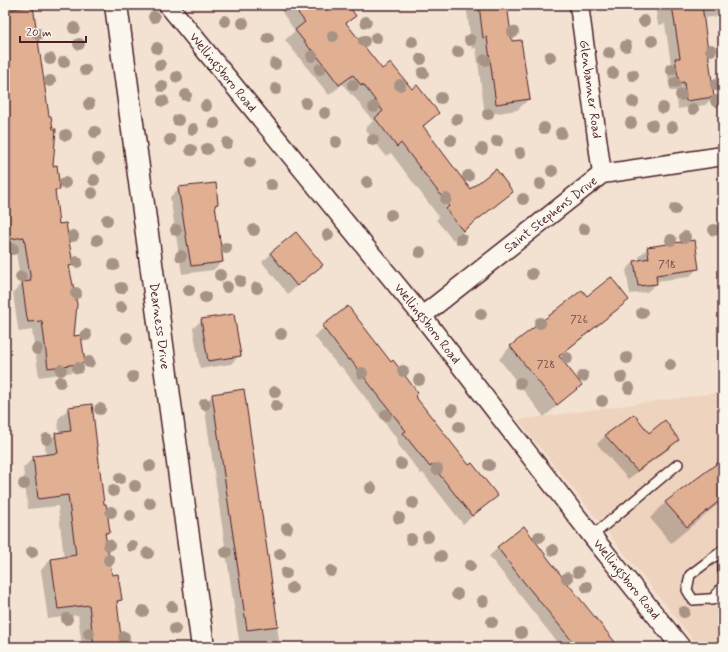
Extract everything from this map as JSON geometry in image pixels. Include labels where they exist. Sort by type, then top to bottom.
[{"type":"street","name":"Dearness Drive","points":[[116,5],[203,647]]},
{"type":"street","name":"Wellingsboro Road","points":[[168,5],[422,316],[592,536],[681,647]]},
{"type":"street","name":"Glenbanner Road","points":[[579,5],[602,174]]},
{"type":"street","name":"Saint Stephens Drive","points":[[422,316],[602,174],[723,156]]},
{"type":"lane","points":[[592,536],[678,464]]},
{"type":"lane","points":[[723,550],[690,575],[687,590],[693,600],[712,600],[723,598]]},
{"type":"lane","points":[[723,564],[723,571]]},
{"type":"lane","points":[[712,600],[723,586]]},
{"type":"shaded area","points":[[723,392],[723,647],[699,647],[518,420]]},
{"type":"building","points":[[292,5],[348,5],[356,16],[346,23],[382,69],[391,63],[412,89],[417,85],[439,113],[423,126],[470,189],[496,169],[513,192],[463,231],[446,209],[449,206],[401,143],[397,147],[375,118],[383,111],[363,84],[362,86],[353,75],[339,85],[312,49],[311,50],[295,30],[305,22]]},
{"type":"building","points":[[479,5],[507,5],[512,41],[521,40],[530,99],[496,104],[487,37],[483,38]]},
{"type":"building","points":[[672,5],[702,5],[714,97],[686,101],[684,82],[679,83],[675,58],[680,58]]},
{"type":"building","points":[[33,6],[49,116],[51,116],[53,129],[56,129],[53,166],[57,165],[60,190],[55,190],[59,224],[66,223],[73,265],[69,266],[77,304],[74,336],[81,335],[85,363],[48,368],[42,321],[28,322],[27,318],[22,282],[31,281],[24,237],[5,240],[5,10]]},
{"type":"building","points":[[216,183],[218,204],[215,205],[223,262],[191,266],[178,187]]},
{"type":"building","points":[[296,232],[323,265],[297,286],[270,253]]},
{"type":"building","points":[[695,240],[699,269],[656,275],[657,284],[638,286],[634,261],[649,258],[647,247]]},
{"type":"building","points":[[611,277],[629,300],[559,356],[582,385],[557,405],[510,346],[582,290],[587,296]]},
{"type":"building","points":[[348,306],[391,362],[393,360],[418,393],[415,396],[469,465],[472,463],[498,496],[472,516],[432,465],[430,467],[403,433],[406,431],[350,359],[348,360],[322,326]]},
{"type":"building","points":[[234,314],[241,356],[208,361],[201,319]]},
{"type":"building","points":[[244,389],[278,626],[247,630],[212,394]]},
{"type":"building","points":[[92,404],[104,504],[106,504],[110,532],[105,533],[112,575],[118,574],[122,600],[117,601],[122,647],[94,647],[89,605],[58,609],[51,559],[76,555],[68,495],[38,499],[33,456],[58,453],[55,433],[71,431],[68,407]]},
{"type":"building","points":[[634,414],[649,433],[665,420],[679,440],[637,471],[605,435]]},
{"type":"building","points":[[723,459],[723,498],[687,527],[665,502]]},
{"type":"building","points":[[524,526],[556,569],[619,647],[577,647],[523,581],[497,547]]}]
